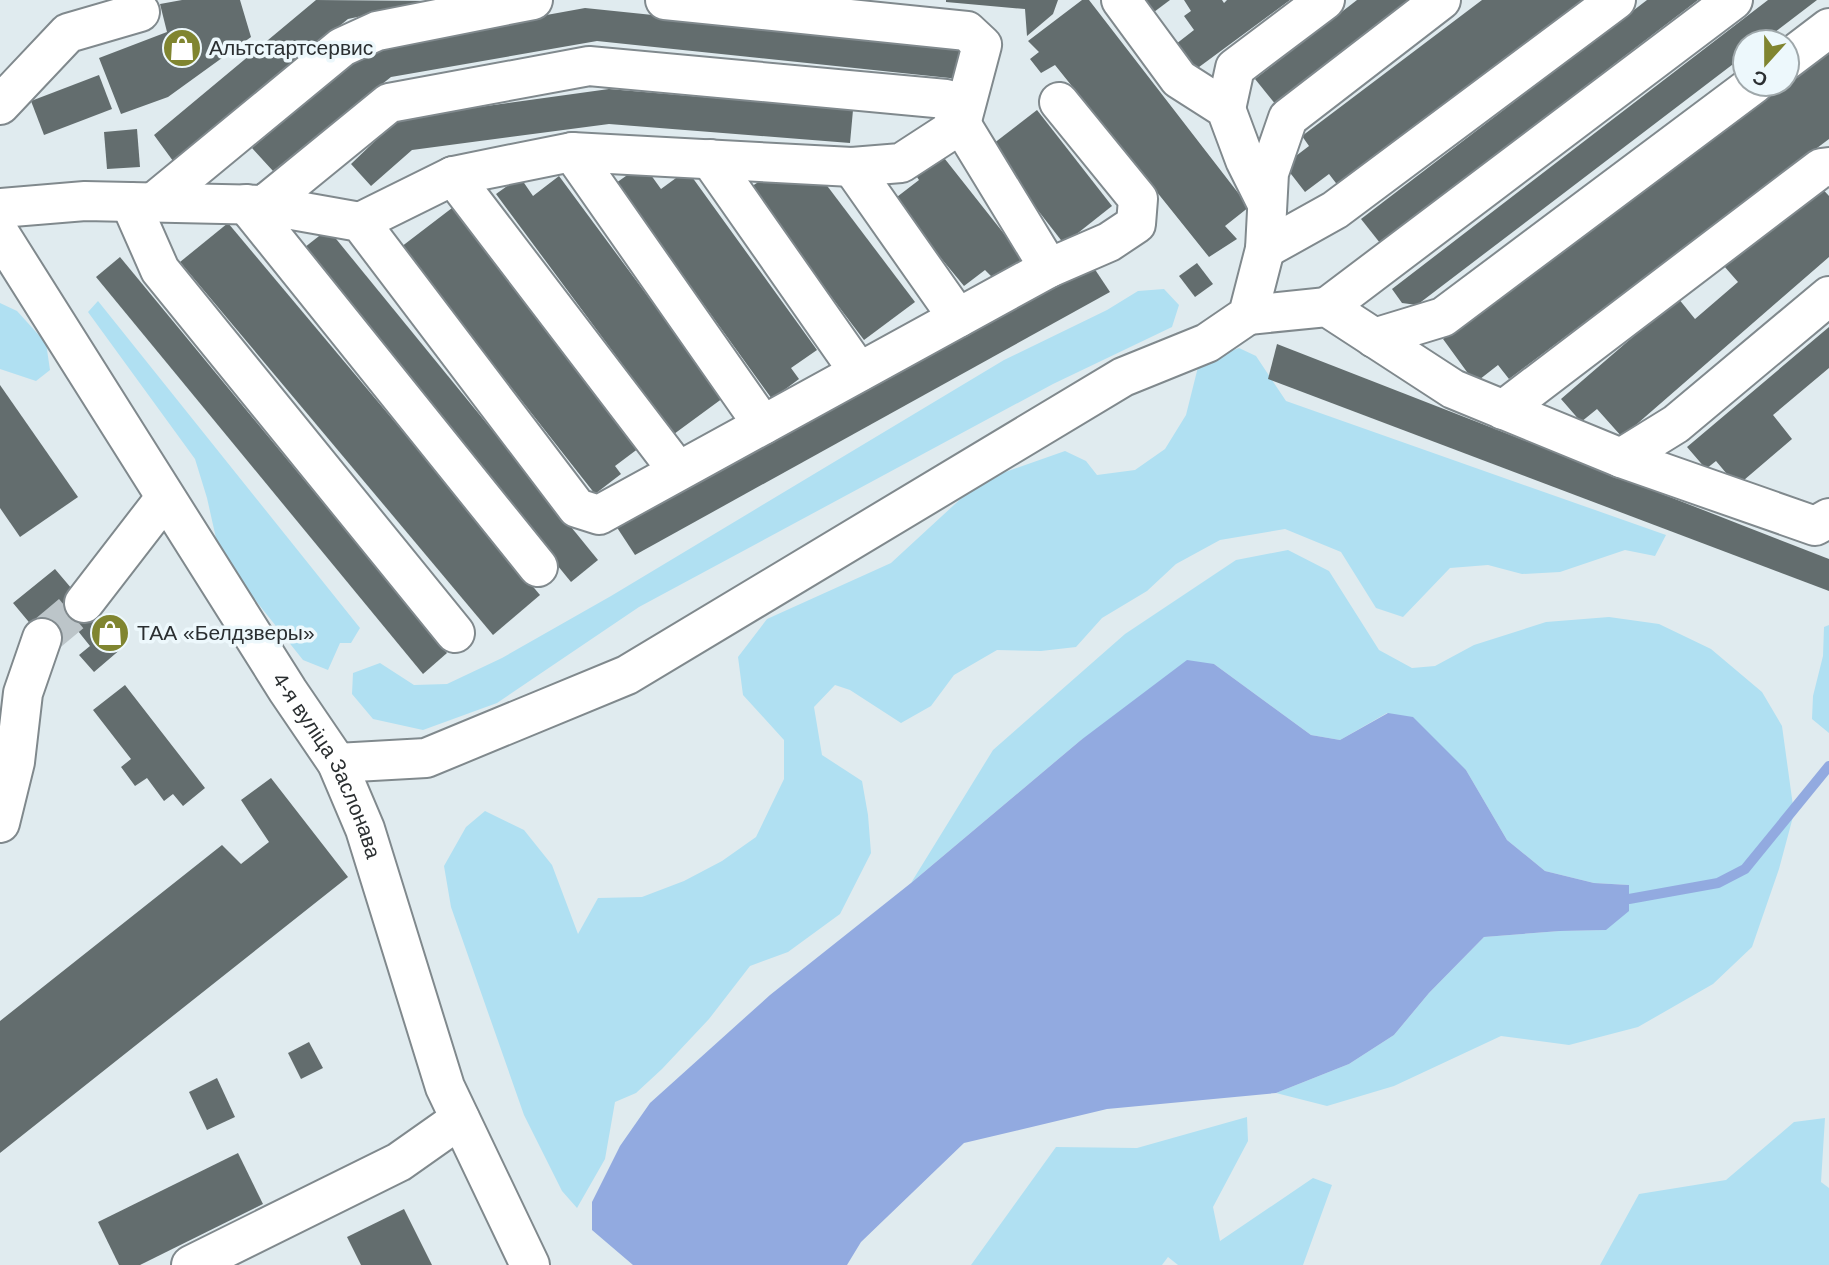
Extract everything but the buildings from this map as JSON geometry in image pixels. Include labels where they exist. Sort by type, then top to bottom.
[{"type":"street","points":[[142,202],[342,47],[377,31],[533,0]]},
{"type":"street","points":[[0,208],[85,201],[255,204],[360,222],[453,176],[572,152],[852,167],[901,163],[961,124],[982,45],[967,31],[665,0]]},
{"type":"street","points":[[1121,0],[1180,79],[1226,109]]},
{"type":"street","points":[[1267,204],[1245,160],[1226,109],[1235,68],[1325,0]]},
{"type":"street","points":[[1248,316],[1265,248],[1269,173],[1288,118],[1441,0]]},
{"type":"street","points":[[1265,248],[1335,210],[1616,0]]},
{"type":"street","points":[[337,763],[426,758],[627,675],[1123,377],[1207,344],[1248,316],[1327,307],[1733,0]]},
{"type":"street","points":[[0,105],[68,33],[140,12]]},
{"type":"street","points":[[1801,49],[1829,28]]},
{"type":"street","points":[[255,204],[389,103],[589,66],[946,99],[1049,268]]},
{"type":"street","points":[[1374,338],[1443,317],[1735,98]]},
{"type":"street","points":[[360,222],[577,508],[598,514],[1049,268],[1109,242],[1136,223],[1138,199],[1059,102]]},
{"type":"street","points":[[572,152],[763,425]]},
{"type":"street","points":[[710,159],[859,372]]},
{"type":"street","points":[[852,167],[958,318]]},
{"type":"street","points":[[1503,410],[1821,168],[1829,167]]},
{"type":"street","points":[[453,176],[678,471]]},
{"type":"street","points":[[142,202],[160,270],[455,633]]},
{"type":"street","points":[[255,204],[538,567]]},
{"type":"street","name":"4-я вуліца Заслонава","points":[[0,234],[165,498],[337,763],[365,830],[445,1087],[530,1265]]},
{"type":"street","points":[[1621,458],[1676,424],[1829,296]]},
{"type":"street","points":[[1327,307],[1453,389],[1621,458],[1815,526],[1829,518]]},
{"type":"street","points":[[84,603],[165,498]]},
{"type":"street","points":[[0,823],[15,762],[23,692],[42,638]]},
{"type":"street","points":[[191,1265],[398,1162],[460,1119]]},
{"type":"shaded area","points":[[1164,289],[1179,305],[1172,327],[1053,384],[639,607],[497,703],[423,730],[373,719],[352,694],[353,673],[380,663],[414,685],[447,684],[502,658],[611,596],[1004,360],[1107,310],[1138,291]]},
{"type":"shaded area","points":[[98,301],[360,628],[351,643],[340,643],[328,670],[303,660],[220,556],[195,459],[88,312]]},
{"type":"shaded area","points":[[0,303],[17,311],[46,343],[50,370],[36,381],[0,369]]},
{"type":"shaded area","points":[[1239,348],[1256,356],[1286,401],[1666,535],[1655,556],[1625,550],[1560,572],[1522,574],[1488,565],[1450,568],[1403,617],[1376,608],[1341,552],[1285,529],[1220,540],[1176,564],[1147,591],[1102,618],[1076,647],[1041,651],[997,650],[954,675],[931,706],[901,723],[850,690],[835,685],[814,707],[822,755],[862,781],[871,853],[840,914],[788,952],[750,966],[709,1019],[662,1069],[636,1093],[615,1102],[605,1159],[577,1208],[562,1191],[524,1115],[451,907],[444,866],[466,827],[485,811],[524,830],[552,865],[578,934],[598,898],[642,897],[684,881],[722,861],[756,837],[784,779],[784,740],[743,695],[738,657],[767,619],[891,563],[980,481],[1065,451],[1086,461],[1097,475],[1135,470],[1165,449],[1186,415],[1199,363]]},
{"type":"shaded area","points":[[1288,550],[1329,571],[1379,650],[1412,668],[1435,666],[1474,645],[1546,622],[1609,617],[1659,624],[1711,649],[1762,692],[1782,726],[1794,813],[1779,869],[1752,947],[1713,984],[1638,1027],[1569,1045],[1501,1036],[1394,1086],[1327,1106],[1276,1093],[1349,1064],[1394,1035],[1429,993],[1484,937],[1606,930],[1629,885],[1594,883],[1545,871],[1507,840],[1466,770],[1387,713],[1340,740],[1311,735],[1214,664],[1081,740],[911,883],[993,750],[1125,634],[1236,560]]},
{"type":"shaded area","points":[[1829,625],[1829,733],[1812,719],[1813,696],[1823,656],[1824,627]]},
{"type":"shaded area","points":[[1247,1117],[1248,1141],[1213,1207],[1220,1241],[1313,1178],[1332,1185],[1303,1265],[1178,1265],[1168,1257],[1162,1265],[971,1265],[1056,1147],[1137,1148]]},
{"type":"shaded area","points":[[1825,1118],[1821,1182],[1829,1188],[1829,1265],[1600,1265],[1639,1194],[1726,1180],[1794,1122]]},
{"type":"water","points":[[1187,660],[1214,664],[1311,735],[1340,740],[1388,713],[1413,717],[1466,770],[1507,840],[1545,871],[1594,883],[1629,885],[1629,911],[1606,930],[1484,937],[1429,993],[1394,1035],[1349,1064],[1276,1093],[1107,1109],[964,1143],[861,1242],[847,1265],[633,1265],[592,1230],[592,1202],[620,1146],[650,1103],[770,995],[911,883],[1081,740]]},
{"type":"waterway","points":[[1629,899],[1718,883],[1745,869],[1829,766]]},
{"type":"tunnel","points":[[42,638],[84,603]]},
{"type":"place","name":"Альтстартсервис","points":[[182,48]]},
{"type":"place","name":"ТАА «Белдзверы»","points":[[110,633]]}]
